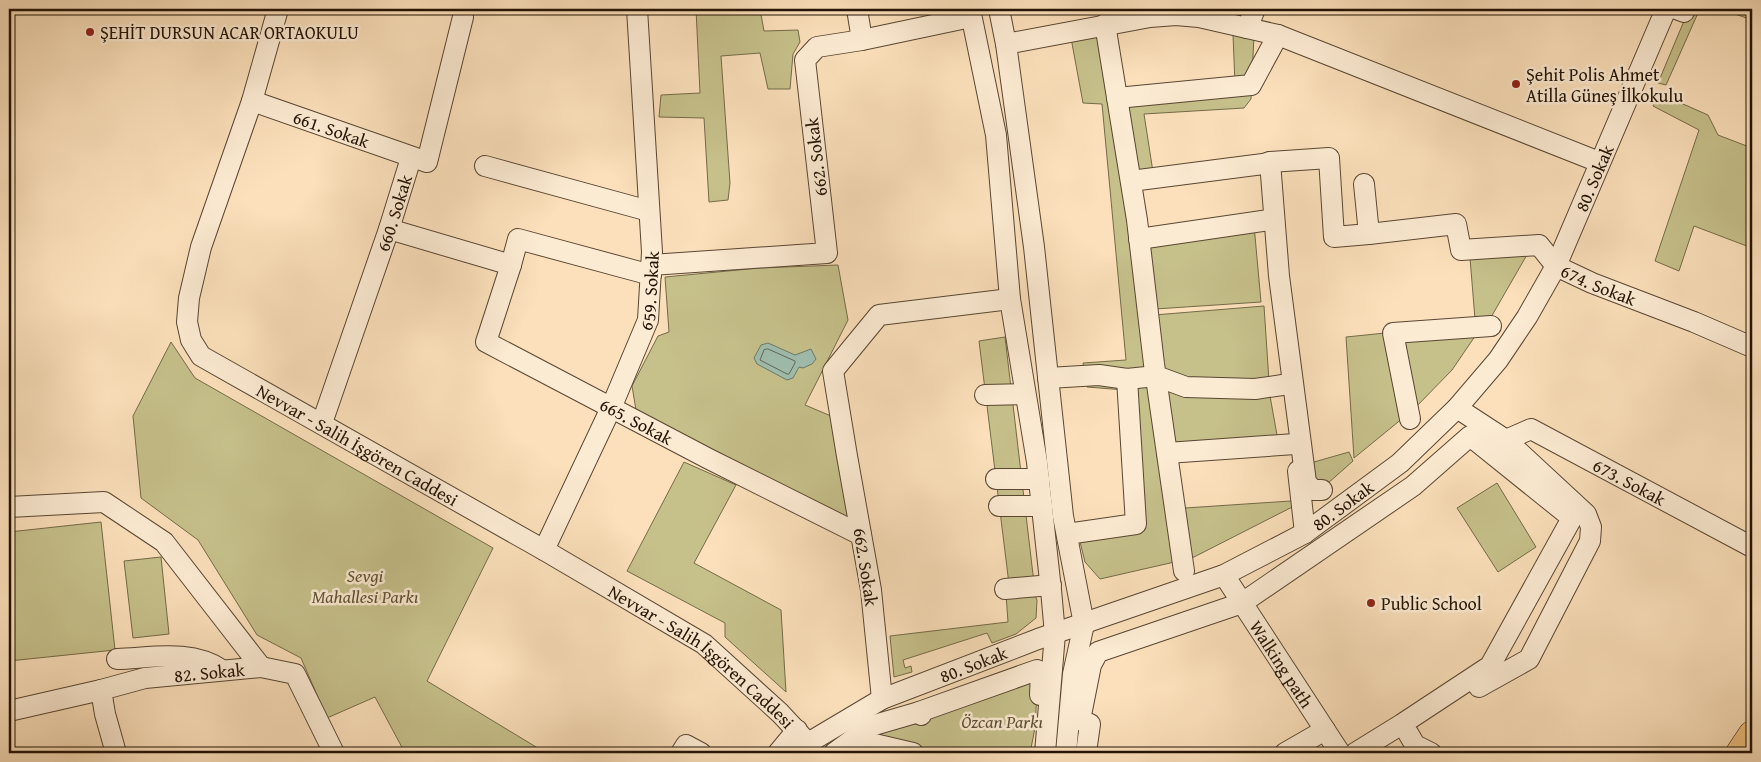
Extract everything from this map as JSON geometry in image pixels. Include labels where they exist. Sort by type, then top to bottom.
[{"type":"highway","points":[[1740,753],[1752,735]]},
{"type":"street","name":"Nevvar - Salih İşgören Caddesi","points":[[278,9],[252,102],[201,247],[189,298],[187,322],[191,340],[201,356],[544,550],[704,644],[780,713],[801,742]]},
{"type":"street","name":"659. Sokak","points":[[544,550],[611,408],[648,320],[651,270],[649,211],[636,9]]},
{"type":"street","points":[[857,9],[862,40]]},
{"type":"street","points":[[999,9],[1006,44],[1034,247],[1063,516],[1084,624],[1073,674],[1066,753]]},
{"type":"street","points":[[1247,28],[1255,9]]},
{"type":"street","name":"80. Sokak","points":[[778,753],[882,699],[1055,634],[1224,575],[1305,533],[1400,463],[1457,408],[1498,360],[1527,316],[1556,266],[1666,9]]},
{"type":"street","points":[[1676,9],[1684,12],[1685,9]]},
{"type":"street","points":[[970,13],[996,135],[1010,299],[1039,479],[1051,585],[1055,634],[1046,753]]},
{"type":"street","name":"662. Sokak","points":[[651,270],[827,253],[805,60],[817,47],[862,40],[970,13]]},
{"type":"street","points":[[1006,44],[1150,17],[1176,15],[1199,18],[1278,35],[1599,162]]},
{"type":"street","name":"660. Sokak","points":[[322,423],[389,229],[411,158],[427,162],[463,17]]},
{"type":"street","points":[[1105,24],[1140,239],[1156,376],[1184,571]]},
{"type":"street","points":[[1117,98],[1251,85],[1278,35]]},
{"type":"street","name":"661. Sokak","points":[[252,102],[411,158]]},
{"type":"street","points":[[1131,181],[1266,163],[1329,158],[1334,237],[1369,234],[1364,184]]},
{"type":"street","points":[[1266,163],[1269,220],[1305,533]]},
{"type":"street","points":[[1266,163],[1306,482],[1312,490],[1322,490]]},
{"type":"street","points":[[485,166],[649,211]]},
{"type":"street","points":[[1140,239],[1269,220]]},
{"type":"street","name":"674. Sokak","points":[[1369,234],[1456,224],[1461,250],[1539,245],[1556,266],[1592,283],[1694,322],[1752,347]]},
{"type":"street","points":[[389,229],[510,265],[518,239],[651,270]]},
{"type":"street","name":"665. Sokak","points":[[510,265],[486,342],[861,535]]},
{"type":"street","name":"662. Sokak","points":[[882,699],[871,590],[833,371],[879,314],[1010,299]]},
{"type":"street","points":[[1410,419],[1393,333],[1491,326]]},
{"type":"street","points":[[1048,378],[1099,374],[1127,379],[1156,376],[1186,387],[1255,389],[1288,384]]},
{"type":"street","points":[[1066,534],[1136,524],[1127,379]]},
{"type":"street","points":[[985,395],[1025,394]]},
{"type":"street","points":[[1374,753],[1408,734],[1439,709],[1529,659],[1590,541],[1591,527],[1586,514],[1506,440],[1457,408]]},
{"type":"street","name":"673. Sokak","points":[[1506,440],[1531,429],[1752,547]]},
{"type":"street","points":[[1086,753],[1090,724],[1080,720],[1091,665],[1098,652],[1242,603],[1412,486],[1470,436],[1572,518],[1490,666],[1355,753]]},
{"type":"street","points":[[1167,453],[1295,444]]},
{"type":"street","points":[[996,479],[1039,479]]},
{"type":"street","points":[[9,507],[104,502],[164,542],[261,667]]},
{"type":"street","points":[[1000,506],[1042,506]]},
{"type":"street","name":"Walking path","points":[[1224,575],[1340,753]]},
{"type":"street","points":[[1006,589],[1051,585]]},
{"type":"street","points":[[117,659],[182,656],[210,662],[223,671]]},
{"type":"street","name":"82. Sokak","points":[[9,711],[145,678],[261,667],[295,674],[334,753]]},
{"type":"street","points":[[834,753],[871,726],[920,714],[1037,670],[1041,672],[1042,683],[1033,753]]},
{"type":"street","points":[[100,690],[116,753]]},
{"type":"street","points":[[1285,753],[1325,730]]},
{"type":"street","points":[[1408,734],[1415,745],[1431,753]]},
{"type":"street","points":[[853,739],[913,753]]},
{"type":"street","points":[[681,753],[686,745],[701,753]]},
{"type":"green space","points":[[696,9],[760,9],[764,31],[798,30],[800,42],[793,54],[790,89],[768,89],[760,53],[721,56],[730,183],[728,200],[709,202],[704,118],[659,117],[661,95],[700,93]]},
{"type":"green space","points":[[1689,9],[1698,13],[1666,85],[1658,83]]},
{"type":"green space","points":[[1721,9],[1752,9],[1752,20]]},
{"type":"green space","points":[[1104,31],[1122,103],[1235,84],[1233,35],[1254,35],[1251,99],[1244,108],[1144,114],[1153,172],[1127,176],[1154,315],[1264,306],[1270,396],[1279,446],[1165,455],[1170,509],[1306,500],[1192,558],[1100,579],[1085,562],[1078,534],[1144,525],[1125,390],[1087,387],[1083,363],[1126,360],[1102,104],[1083,103],[1071,38]]},
{"type":"green space","points":[[1658,93],[1708,115],[1718,135],[1752,148],[1752,248],[1694,226],[1679,271],[1655,261],[1699,130],[1653,106]]},
{"type":"green space","points":[[1254,225],[1261,302],[1155,309],[1144,243]]},
{"type":"green space","points":[[1528,253],[1490,319],[1475,319],[1470,258]]},
{"type":"green space","points":[[838,265],[848,320],[805,405],[831,416],[852,523],[637,416],[632,386],[658,336],[669,332],[665,277],[759,268]]},
{"type":"green space","points":[[1484,323],[1452,370],[1414,409],[1354,458],[1346,337]]},
{"type":"green space","points":[[1005,337],[1034,583],[1009,584],[979,341]]},
{"type":"green space","name":"Sevgi Mahallesi Parkı","points":[[171,342],[195,378],[493,548],[427,681],[546,753],[405,753],[375,697],[327,718],[301,658],[257,635],[198,540],[141,498],[133,416]]},
{"type":"green space","points":[[1349,452],[1353,461],[1327,484],[1313,487],[1307,464]]},
{"type":"green space","points":[[684,462],[736,485],[694,563],[781,610],[786,692],[725,637],[725,623],[627,571]]},
{"type":"green space","points":[[1497,483],[1536,547],[1498,572],[1457,508]]},
{"type":"green space","points":[[101,522],[115,650],[9,661],[9,532]]},
{"type":"green space","points":[[161,557],[169,634],[133,638],[124,561]]},
{"type":"green space","points":[[1033,591],[1037,600],[1036,618],[1016,634],[992,643],[987,633],[903,660],[905,668],[911,666],[912,672],[894,677],[890,636],[1008,622],[1006,594]]},
{"type":"green space","name":"Özcan Parkı","points":[[1038,673],[1035,728],[1030,753],[945,753],[869,734]]},
{"type":"water","points":[[768,343],[795,355],[811,349],[816,359],[812,364],[803,368],[799,367],[793,378],[787,380],[757,364],[754,358],[761,345]]},
{"type":"place","name":"ŞEHİT DURSUN ACAR ORTAOKULU","points":[[90,32]]},
{"type":"place","name":"Şehit Polis Ahmet Atilla Güneş İlkokulu","points":[[1516,84]]},
{"type":"place","name":"Public School","points":[[1371,603]]}]
